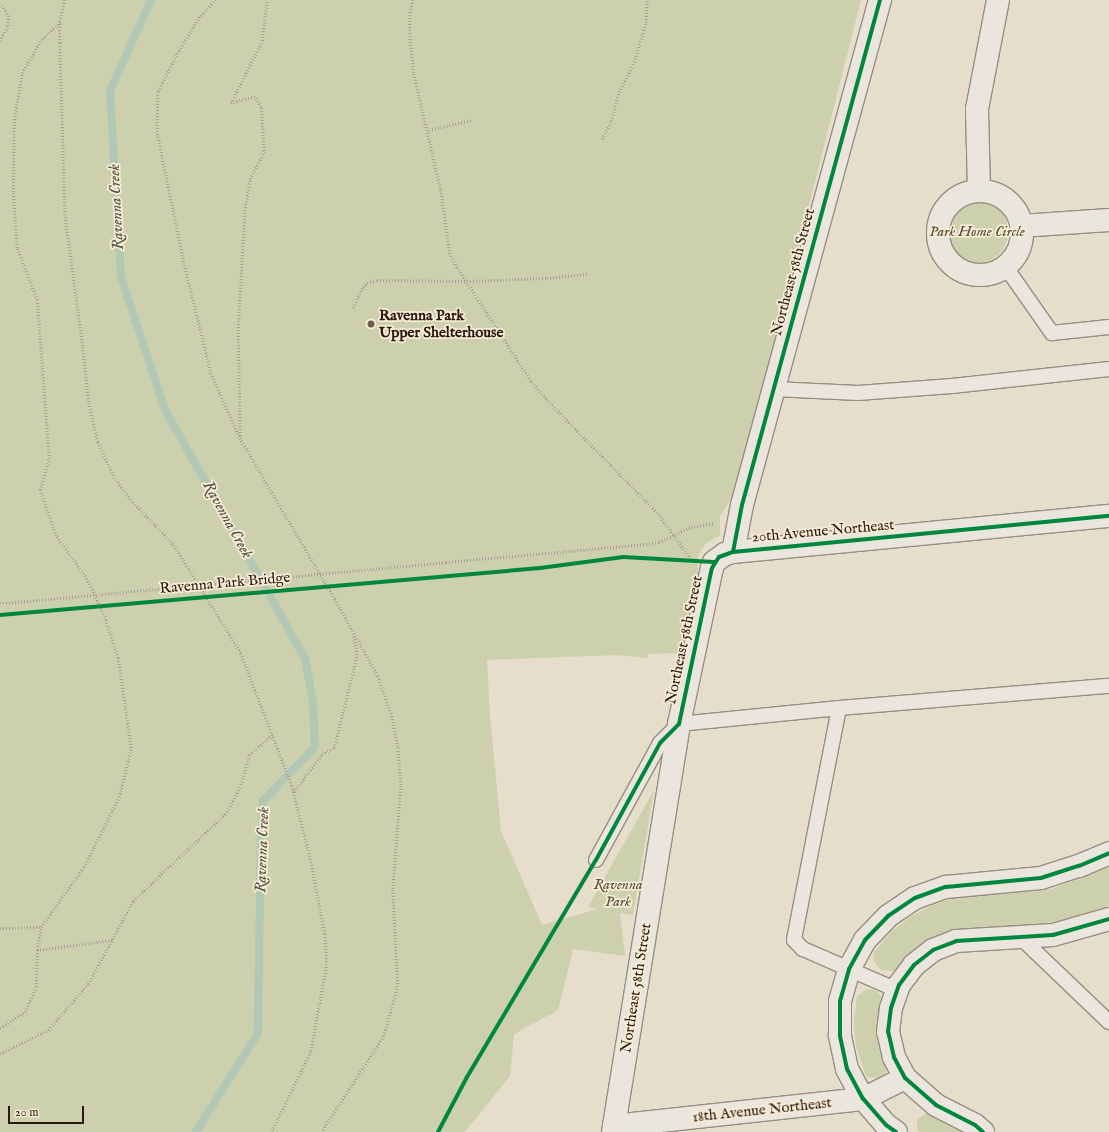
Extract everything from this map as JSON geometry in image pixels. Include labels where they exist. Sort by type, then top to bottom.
[{"type":"street","name":"Northeast 58th Street","points":[[733,552],[742,505],[880,0]]},
{"type":"street","points":[[979,191],[977,109],[998,0]]},
{"type":"street","points":[[979,191],[994,193],[1007,200],[1016,212],[1021,226],[1021,238],[1018,249],[1013,258],[1005,266],[992,273],[978,275],[964,272],[952,264],[943,253],[938,239],[938,225],[943,212],[953,200],[965,193],[979,191]]},
{"type":"street","points":[[1021,226],[1109,220]]},
{"type":"street","name":"20th Avenue Northeast","points":[[704,562],[733,552],[1109,516]]},
{"type":"street","name":"Northeast 58th Street","points":[[613,1129],[680,724],[712,568],[704,562]]},
{"type":"street","points":[[896,1132],[886,1125],[862,1099],[847,1069],[840,1036],[840,1001],[849,969],[865,940],[888,916],[915,898],[946,887],[1041,878],[1079,866],[1109,853]]},
{"type":"street","points":[[983,1132],[975,1125],[936,1105],[905,1078],[894,1056],[888,1032],[890,1008],[897,990],[914,965],[933,950],[956,941],[1054,935],[1109,919]]},
{"type":"street","name":"18th Avenue Northeast","points":[[613,1129],[862,1099],[905,1078]]},
{"type":"lane","points":[[1005,266],[1052,333],[1109,327]]},
{"type":"lane","points":[[774,388],[858,393],[952,386],[1109,369]]},
{"type":"lane","points":[[596,860],[660,743],[680,724],[839,708],[1109,686]]},
{"type":"lane","points":[[839,708],[794,940],[803,950],[897,990]]},
{"type":"lane","points":[[1020,937],[1109,1022]]},
{"type":"path","points":[[65,0],[60,21],[65,214],[83,346],[89,403],[98,442],[114,476],[133,502],[174,545],[241,653],[292,786],[310,856],[320,904],[325,934],[327,964],[311,1052],[272,1132]]},
{"type":"path","points":[[216,0],[200,17],[178,53],[158,92],[157,131],[184,262],[211,373],[240,438],[335,599],[378,676],[392,716],[398,748],[401,786],[393,890],[398,986],[384,1036],[322,1132]]},
{"type":"path","points":[[240,438],[238,328],[245,208],[250,179],[264,151],[261,107],[256,97],[231,103],[262,41],[267,0]]},
{"type":"path","points":[[413,0],[410,16],[411,53],[414,74],[429,130],[441,190],[450,253],[457,267],[532,382],[554,407],[657,512],[672,536],[704,562]]},
{"type":"path","points":[[602,139],[612,121],[619,92],[633,65],[646,23],[647,0]]},
{"type":"path","points":[[0,3],[9,16],[8,27],[0,42]]},
{"type":"path","points":[[0,1028],[25,1012],[36,987],[37,950],[41,927],[84,867],[119,797],[131,748],[118,658],[106,620],[87,579],[56,536],[40,490],[49,459],[37,300],[17,248],[13,192],[14,120],[22,73],[42,39],[60,21]]},
{"type":"path","points":[[429,130],[472,120]]},
{"type":"path","points":[[353,308],[359,293],[366,283],[391,280],[467,281],[547,278],[588,274]]},
{"type":"path","points":[[0,603],[634,546],[659,542],[698,525],[722,523]]},
{"type":"path","points":[[687,561],[704,562]]},
{"type":"path","points":[[321,586],[337,585]]},
{"type":"path","points":[[92,607],[108,605]]},
{"type":"path","points":[[293,792],[322,754],[334,748],[357,655],[353,632]]},
{"type":"path","points":[[0,1054],[48,1030],[88,984],[133,901],[227,812],[241,784],[249,755],[273,734]]},
{"type":"path","points":[[0,928],[41,927]]},
{"type":"path","points":[[37,950],[112,940]]},
{"type":"green space","name":"Ravenna Park","points":[[0,0],[861,0],[737,490],[720,516],[720,535],[705,544],[698,556],[698,579],[681,653],[648,654],[647,658],[616,655],[487,660],[490,716],[501,831],[542,925],[598,909],[588,907],[654,790],[633,915],[620,913],[625,956],[573,949],[558,1010],[514,1034],[510,1076],[465,1132],[0,1132]]},
{"type":"green space","name":"Park Home Circle","points":[[971,201],[983,201],[999,210],[1006,220],[1008,232],[1006,244],[999,254],[983,263],[971,263],[960,258],[951,249],[946,238],[946,226],[951,215],[960,206]]},
{"type":"green space","points":[[1109,867],[1109,906],[1072,918],[1034,925],[962,930],[941,935],[921,945],[897,970],[893,971],[881,970],[873,960],[875,951],[891,932],[910,917],[932,905],[955,898],[1052,889]]},
{"type":"green space","points":[[866,989],[875,990],[883,999],[888,1065],[885,1074],[877,1078],[868,1077],[865,1074],[856,1046],[854,1021],[857,997]]},
{"type":"green space","points":[[926,1113],[930,1113],[947,1121],[963,1132],[919,1132],[917,1128],[917,1120]]},
{"type":"waterway","name":"Ravenna Creek","points":[[151,0],[110,91],[121,277],[165,410],[305,658],[313,702],[315,747],[263,801],[261,834],[258,1033],[196,1132]]},
{"type":"cycle path","points":[[733,552],[742,505],[880,0]]},
{"type":"cycle path","points":[[438,1132],[467,1077],[596,860],[660,743],[679,724],[712,568],[719,557],[733,552],[1109,516]]},
{"type":"cycle path","name":"Ravenna Park Bridge","points":[[0,615],[540,568],[623,557],[714,562]]},
{"type":"cycle path","points":[[896,1132],[886,1125],[863,1099],[847,1069],[840,1035],[840,1001],[849,969],[865,940],[888,916],[915,898],[946,887],[1041,878],[1079,866],[1109,853]]},
{"type":"cycle path","points":[[983,1132],[975,1125],[936,1105],[905,1078],[894,1057],[888,1032],[891,1008],[899,985],[914,965],[933,950],[956,941],[1053,935],[1109,919]]},
{"type":"place","name":"Ravenna Park Upper Shelterhouse","points":[[371,324]]}]
